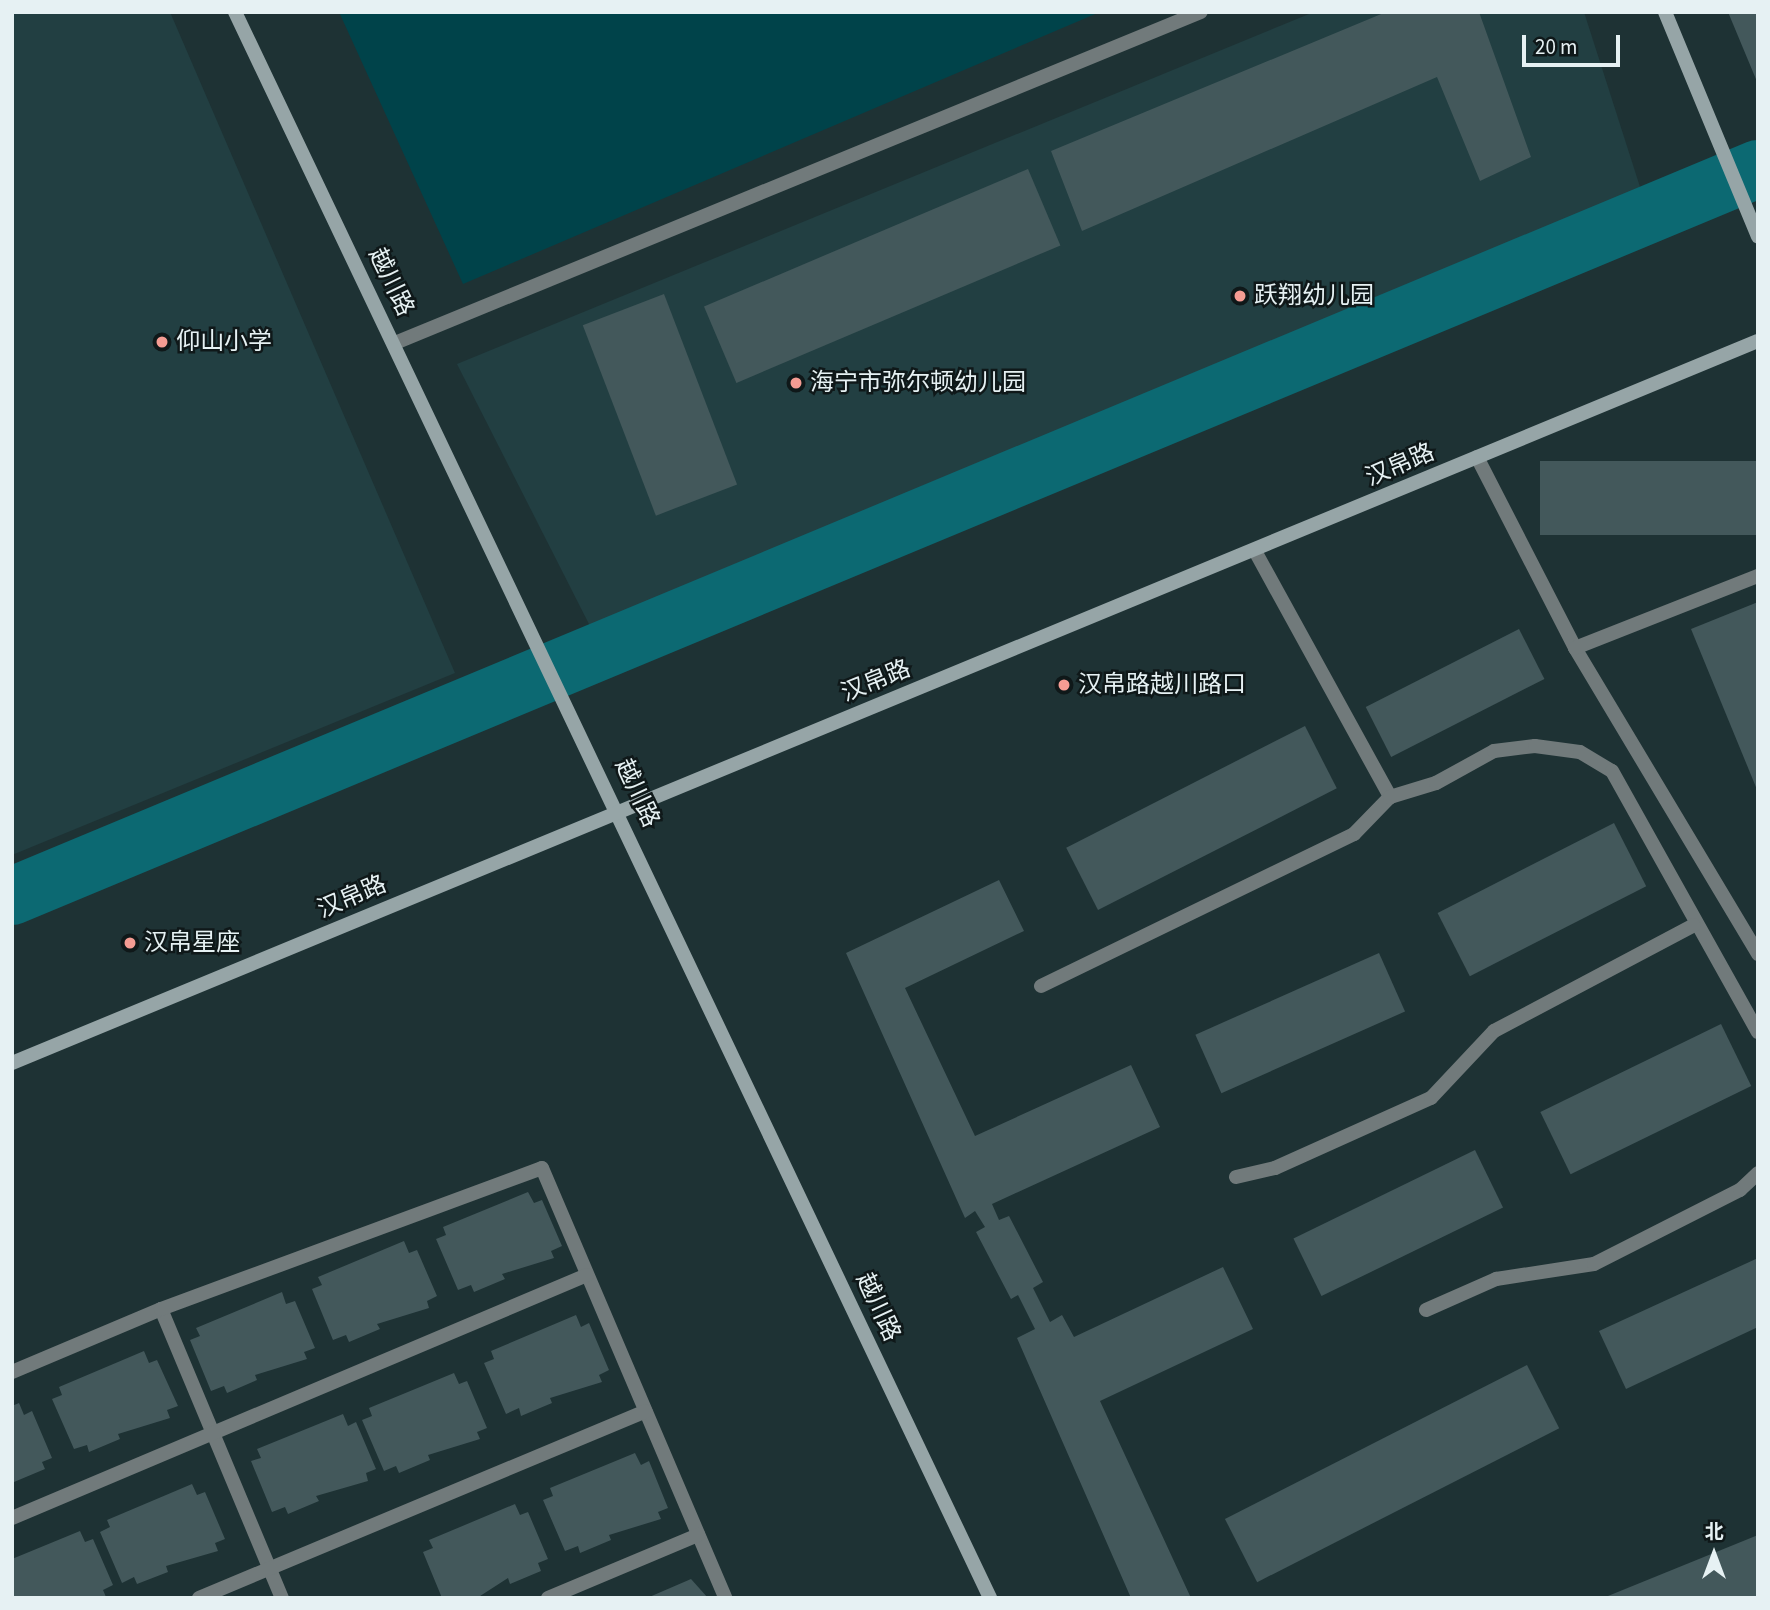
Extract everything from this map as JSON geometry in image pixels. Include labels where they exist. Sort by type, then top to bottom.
[{"type":"street","name":"越川路","points":[[235,12],[606,780],[990,1598]]},
{"type":"street","points":[[395,343],[1201,12]]},
{"type":"street","points":[[1665,12],[1758,237]]},
{"type":"street","name":"汉帛路","points":[[12,1063],[1758,341]]},
{"type":"street","points":[[1477,457],[1575,648],[1758,954]]},
{"type":"street","points":[[1255,551],[1390,797]]},
{"type":"street","points":[[1575,648],[1758,576]]},
{"type":"street","points":[[1041,986],[1354,834],[1390,797],[1436,783],[1494,751],[1535,746],[1580,752],[1612,771],[1694,925],[1758,1032]]},
{"type":"street","points":[[1236,1177],[1275,1168],[1431,1098],[1494,1031],[1694,925]]},
{"type":"street","points":[[12,1372],[161,1309],[542,1168],[725,1598]]},
{"type":"street","points":[[1426,1310],[1496,1279],[1594,1264],[1741,1189],[1758,1173]]},
{"type":"street","points":[[12,1518],[587,1275]]},
{"type":"street","points":[[161,1309],[282,1598]]},
{"type":"street","points":[[199,1598],[645,1411]]},
{"type":"street","points":[[548,1598],[698,1535]]},
{"type":"shaded area","name":"仰山小学","points":[[12,12],[170,12],[455,673],[12,855]]},
{"type":"shaded area","points":[[339,12],[1100,12],[463,284]]},
{"type":"shaded area","points":[[1314,12],[1584,12],[1641,190],[591,628],[457,364]]},
{"type":"building","points":[[1386,12],[1479,12],[1531,157],[1480,181],[1437,77],[1082,231],[1051,151]]},
{"type":"building","points":[[1728,12],[1758,12],[1758,84]]},
{"type":"building","points":[[1028,169],[1060,245],[736,383],[704,307]]},
{"type":"building","points":[[664,294],[737,484],[656,516],[583,325]]},
{"type":"building","points":[[1540,461],[1758,461],[1758,535],[1540,535]]},
{"type":"building","points":[[1758,602],[1758,792],[1691,629]]},
{"type":"building","points":[[1519,629],[1544,679],[1391,757],[1366,707]]},
{"type":"building","points":[[1305,726],[1337,788],[1098,910],[1066,848]]},
{"type":"building","points":[[1614,823],[1646,886],[1470,976],[1438,913]]},
{"type":"building","points":[[999,880],[1024,931],[905,988],[975,1136],[1131,1065],[1160,1127],[992,1204],[999,1220],[1009,1216],[1043,1282],[1033,1288],[1050,1322],[1062,1315],[1074,1337],[1223,1267],[1253,1329],[1100,1401],[1191,1598],[1131,1598],[1017,1338],[1035,1329],[1018,1295],[1011,1299],[976,1232],[985,1227],[975,1211],[965,1218],[846,953]]},
{"type":"building","points":[[1379,953],[1405,1011],[1221,1093],[1195,1035]]},
{"type":"building","points":[[1721,1024],[1751,1086],[1571,1174],[1540,1112]]},
{"type":"building","points":[[1475,1150],[1503,1208],[1321,1296],[1293,1239]]},
{"type":"building","points":[[528,1192],[534,1203],[542,1200],[562,1246],[551,1251],[554,1258],[502,1274],[505,1279],[474,1292],[471,1285],[458,1290],[436,1239],[446,1235],[443,1227]]},
{"type":"building","points":[[404,1241],[409,1253],[417,1250],[437,1296],[427,1301],[429,1308],[377,1324],[380,1329],[349,1342],[346,1335],[333,1340],[312,1289],[322,1285],[318,1277]]},
{"type":"building","points":[[1758,1258],[1758,1327],[1626,1389],[1599,1331]]},
{"type":"building","points":[[282,1292],[286,1304],[295,1301],[315,1348],[304,1352],[307,1359],[255,1375],[257,1380],[227,1393],[224,1386],[211,1391],[190,1340],[200,1336],[196,1328]]},
{"type":"building","points":[[576,1315],[581,1327],[589,1323],[609,1370],[599,1375],[602,1382],[550,1398],[552,1403],[521,1416],[519,1408],[506,1414],[484,1363],[494,1359],[491,1351]]},
{"type":"building","points":[[144,1351],[149,1363],[157,1360],[178,1406],[167,1410],[170,1418],[118,1434],[120,1439],[89,1452],[87,1445],[74,1449],[52,1399],[62,1395],[59,1387]]},
{"type":"building","points":[[1527,1365],[1559,1428],[1257,1582],[1225,1519]]},
{"type":"building","points":[[454,1373],[459,1384],[467,1381],[487,1428],[477,1432],[480,1439],[428,1455],[430,1460],[399,1473],[396,1466],[384,1471],[362,1420],[372,1416],[369,1408]]},
{"type":"building","points":[[19,1403],[24,1415],[32,1411],[52,1458],[42,1462],[45,1469],[14,1482],[12,1406]]},
{"type":"building","points":[[343,1414],[348,1426],[356,1422],[376,1469],[366,1473],[368,1481],[316,1496],[319,1501],[288,1514],[285,1507],[272,1512],[251,1461],[261,1458],[257,1449]]},
{"type":"building","points":[[635,1453],[641,1465],[649,1461],[668,1508],[658,1512],[661,1519],[609,1535],[611,1540],[580,1553],[578,1546],[565,1551],[543,1500],[553,1496],[550,1488]]},
{"type":"building","points":[[192,1484],[197,1495],[205,1492],[225,1539],[215,1543],[218,1551],[166,1566],[168,1572],[137,1584],[134,1577],[122,1583],[100,1532],[110,1527],[107,1520]]},
{"type":"building","points":[[515,1504],[520,1515],[528,1512],[548,1559],[538,1563],[541,1571],[510,1584],[508,1578],[477,1598],[442,1598],[423,1552],[433,1548],[429,1540]]},
{"type":"building","points":[[80,1531],[85,1542],[93,1539],[113,1585],[103,1590],[106,1597],[12,1598],[12,1559]]},
{"type":"building","points":[[1758,1535],[1758,1598],[1603,1598]]},
{"type":"building","points":[[691,1579],[708,1598],[647,1598]]},
{"type":"waterway","points":[[12,896],[1758,169]]},
{"type":"place","name":"跃翔幼儿园","points":[[1240,296]]},
{"type":"place","name":"仰山小学","points":[[162,342]]},
{"type":"place","name":"海宁市弥尔顿幼儿园","points":[[796,383]]},
{"type":"place","name":"汉帛路越川路口","points":[[1064,685]]},
{"type":"place","name":"汉帛星座","points":[[130,943]]}]
